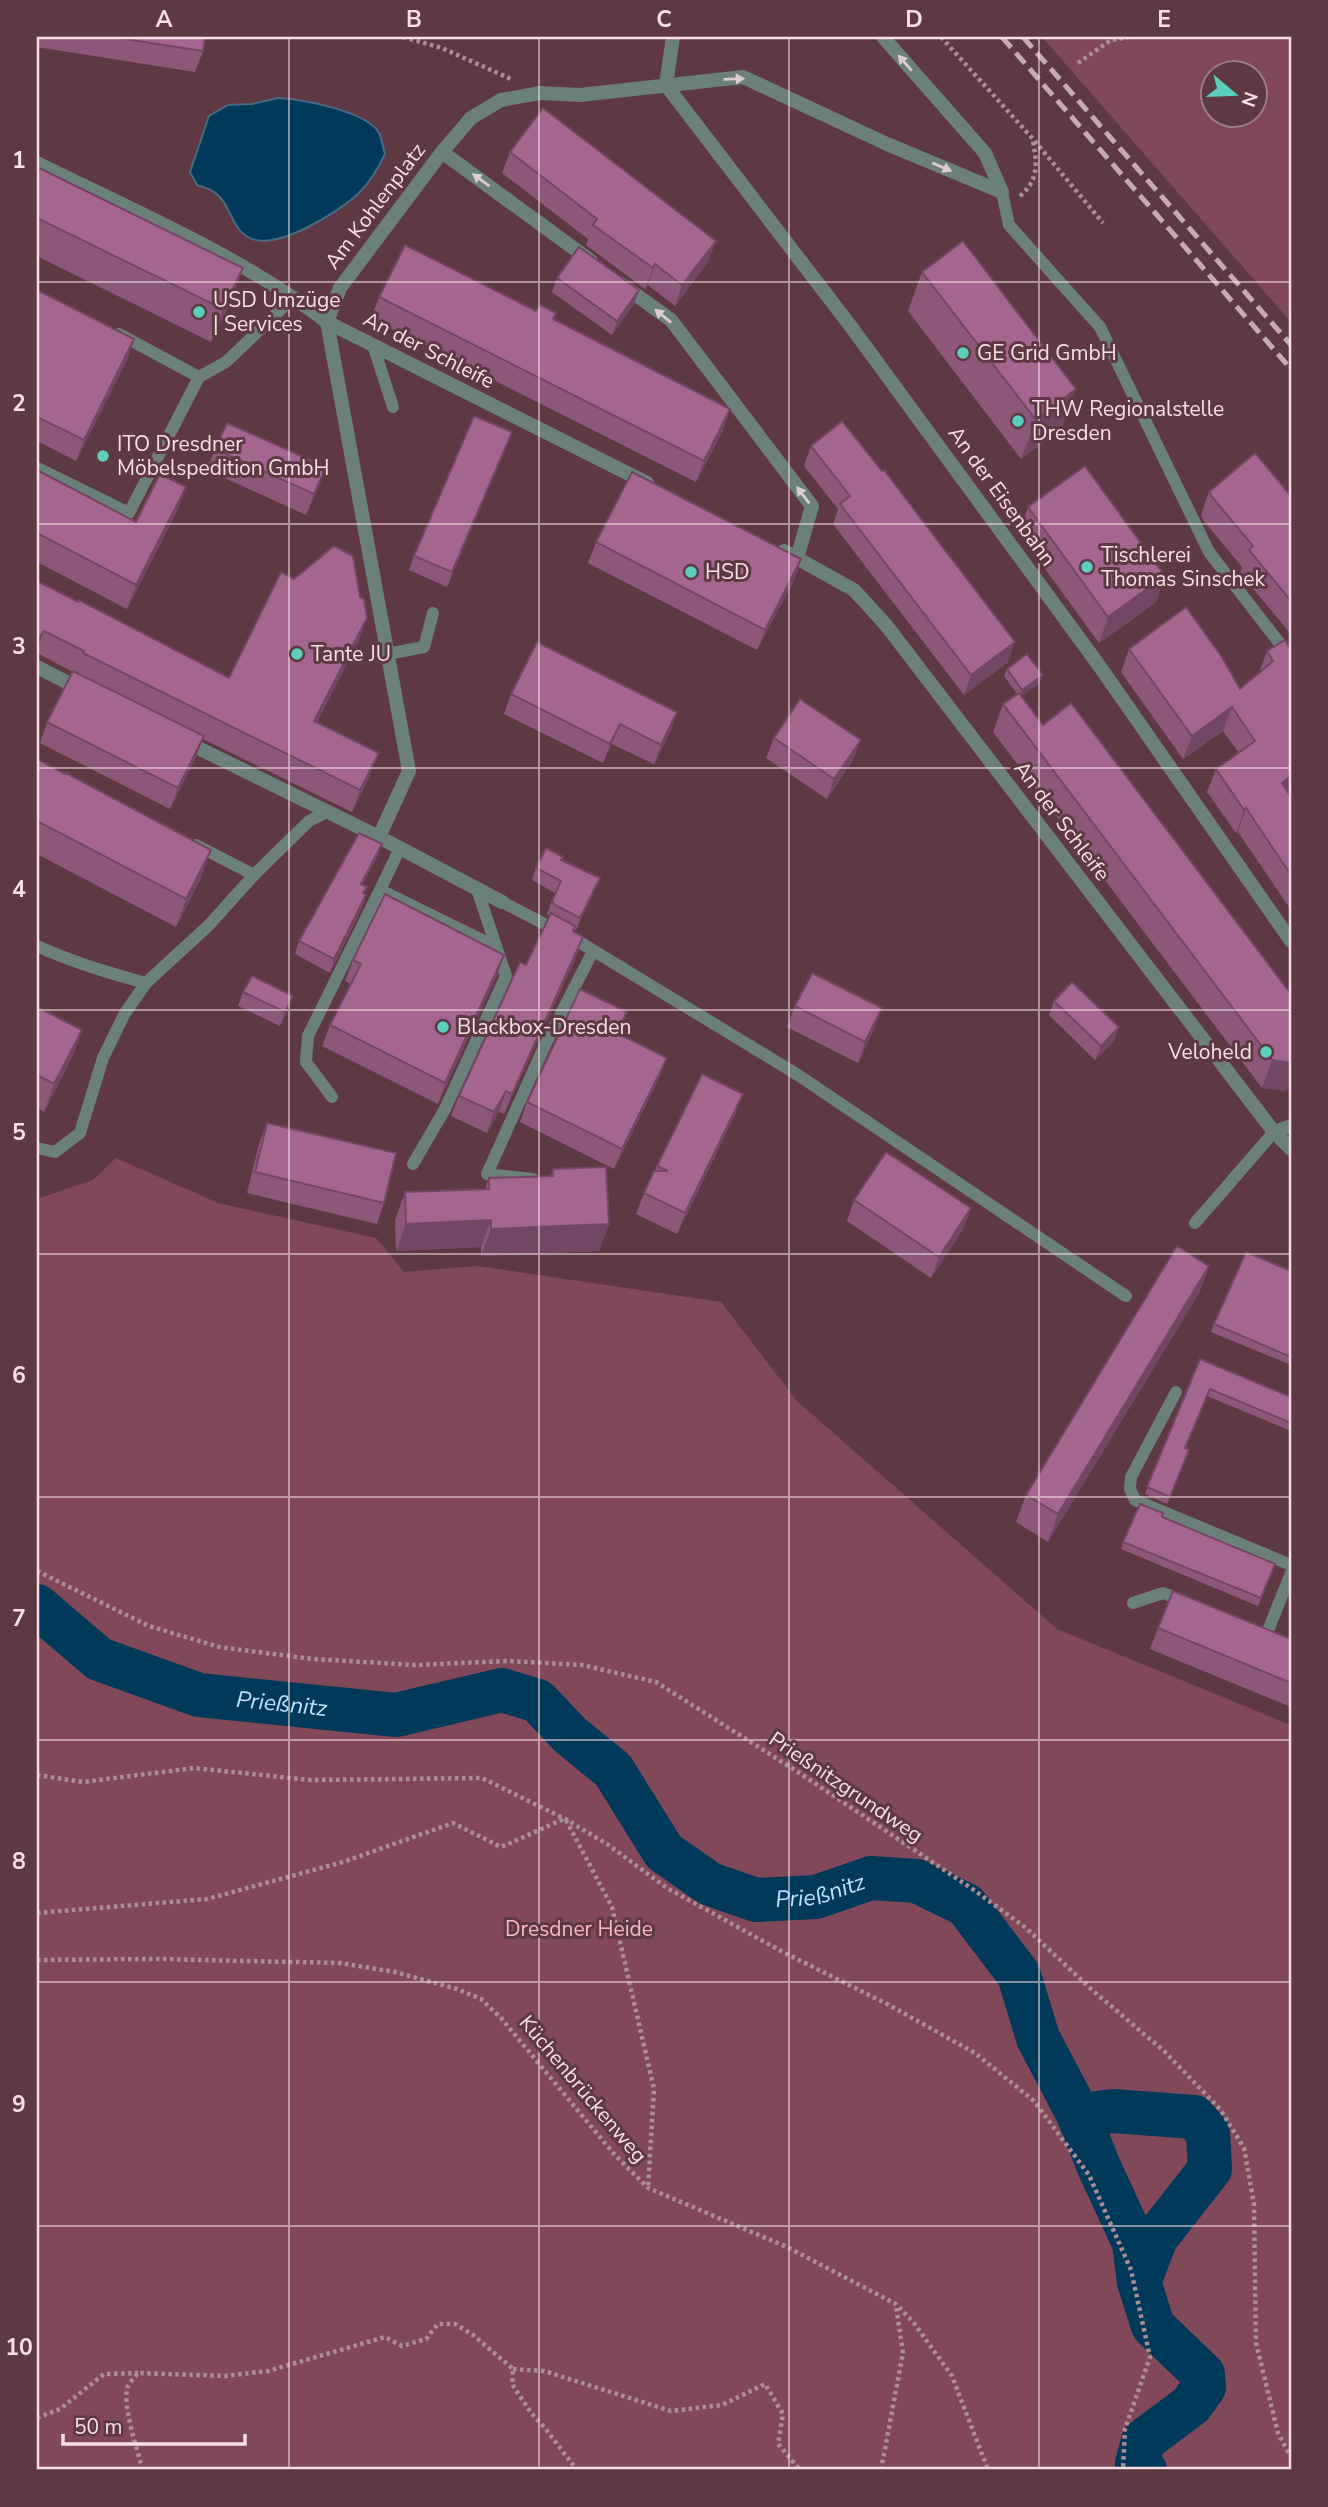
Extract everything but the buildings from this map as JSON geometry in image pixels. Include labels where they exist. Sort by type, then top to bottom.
[{"type":"street","points":[[673,37],[666,85],[743,77],[887,144],[1002,192]]},
{"type":"street","points":[[883,37],[985,153],[1002,192]]},
{"type":"street","name":"Am Kohlenplatz","points":[[327,322],[340,288],[442,152],[471,118],[501,100],[540,93],[580,95],[666,85]]},
{"type":"street","name":"An der Eisenbahn","points":[[666,85],[852,328],[1098,664],[1291,941]]},
{"type":"street","points":[[442,152],[671,320],[812,506],[797,558]]},
{"type":"street","points":[[37,163],[236,261],[294,297],[327,322]]},
{"type":"street","name":"An der Schleife","points":[[327,322],[660,489]]},
{"type":"street","name":"An der Schleife","points":[[327,322],[408,771],[379,837]]},
{"type":"street","name":"An der Schleife","points":[[772,545],[854,590],[886,625],[1274,1132],[1291,1149]]},
{"type":"street","points":[[37,667],[97,697]]},
{"type":"street","points":[[170,734],[379,837],[502,902]]},
{"type":"street","points":[[1274,1132],[1291,1126]]},
{"type":"lane","points":[[1002,192],[1009,225],[1100,327],[1209,552],[1291,658]]},
{"type":"lane","points":[[37,468],[129,513],[199,377],[226,362],[294,297]]},
{"type":"lane","points":[[106,326],[199,377]]},
{"type":"lane","points":[[373,345],[393,407]]},
{"type":"lane","points":[[387,654],[424,647],[433,613]]},
{"type":"lane","points":[[37,1149],[55,1152],[80,1133],[103,1058],[125,1013],[146,983],[209,925],[254,874],[309,821],[327,812]]},
{"type":"lane","points":[[181,838],[254,874]]},
{"type":"lane","points":[[332,1097],[306,1062],[308,1036],[400,848]]},
{"type":"lane","points":[[413,1164],[445,1109],[506,976],[477,889]]},
{"type":"lane","points":[[380,890],[494,946]]},
{"type":"lane","points":[[502,902],[593,951],[798,1075],[1126,1296]]},
{"type":"lane","points":[[37,946],[111,974],[146,983]]},
{"type":"lane","points":[[540,1180],[487,1174],[545,1045],[593,951]]},
{"type":"lane","points":[[1195,1223],[1274,1132]]},
{"type":"lane","points":[[1176,1392],[1131,1477],[1130,1489],[1135,1500],[1291,1565]]},
{"type":"lane","points":[[1254,1628],[1273,1635],[1291,1573]]},
{"type":"lane","points":[[1133,1603],[1163,1593],[1202,1608]]},
{"type":"path","points":[[404,37],[442,48],[540,93]]},
{"type":"path","points":[[941,37],[1033,139],[1103,223]]},
{"type":"path","points":[[1078,63],[1111,40],[1129,37]]},
{"type":"path","points":[[1006,208],[1030,188],[1037,165],[1033,139]]},
{"type":"path","name":"Prießnitzgrundweg","points":[[37,1571],[149,1626],[219,1647],[313,1659],[415,1665],[508,1661],[582,1665],[656,1682],[801,1774],[974,1890],[1026,1928],[1091,1989],[1164,2051],[1220,2109],[1244,2148],[1254,2204],[1256,2343],[1278,2432],[1291,2457]]},
{"type":"path","points":[[37,1775],[83,1782],[194,1768],[310,1780],[482,1778],[565,1819],[607,1844],[667,1888],[975,2053],[1034,2101],[1089,2175],[1131,2270],[1150,2357],[1125,2429],[1123,2470]]},
{"type":"path","points":[[37,1913],[207,1899],[343,1862],[453,1823],[501,1847],[565,1819]]},
{"type":"path","points":[[565,1819],[612,1907],[654,2090],[648,2188]]},
{"type":"path","name":"Küchenbrückenweg","points":[[37,1960],[340,1963],[395,1972],[457,1989],[481,1999],[501,2018],[614,2154],[648,2188],[787,2248],[896,2304],[914,2323],[952,2376],[988,2470]]},
{"type":"path","points":[[881,2470],[903,2353],[896,2304]]},
{"type":"path","points":[[37,2418],[60,2409],[104,2374],[225,2376],[268,2371],[385,2337],[402,2346],[426,2339],[438,2324],[455,2324],[513,2369],[544,2371],[671,2411],[723,2405],[765,2384],[783,2414],[778,2444],[800,2470]]},
{"type":"path","points":[[513,2369],[512,2384],[531,2413],[577,2470]]},
{"type":"path","points":[[138,2373],[127,2387],[127,2403],[143,2470]]},
{"type":"green space","points":[[1042,37],[1291,37],[1291,322]]},
{"type":"green space","name":"Dresdner Heide","points":[[116,1158],[218,1203],[376,1238],[404,1272],[477,1266],[721,1302],[797,1401],[1057,1629],[1291,1725],[1291,2470],[37,2470],[37,1199],[93,1180]]},
{"type":"water","points":[[278,98],[317,104],[361,118],[379,133],[385,154],[362,189],[336,211],[289,235],[274,240],[260,240],[242,233],[218,195],[197,185],[190,172],[209,116],[228,105],[252,104]]},
{"type":"waterway","name":"Prießnitz","points":[[37,1606],[99,1659],[199,1695],[396,1715],[502,1690],[538,1701],[570,1735],[613,1770],[664,1852],[710,1884],[756,1900],[816,1897],[871,1878],[917,1881],[966,1905],[1019,1975],[1038,2038],[1077,2112],[1134,2243],[1139,2282],[1153,2326],[1203,2374],[1204,2387],[1191,2405],[1143,2441],[1137,2464],[1145,2470]]},
{"type":"waterway","points":[[1077,2112],[1089,2114],[1113,2111],[1194,2117],[1208,2133],[1210,2169],[1156,2238],[1139,2282]]},
{"type":"railway","points":[[1002,37],[1291,369]]},
{"type":"railway","points":[[1023,37],[1291,345]]},
{"type":"place","name":"USD Umzüge | Services","points":[[199,312]]},
{"type":"place","name":"GE Grid GmbH","points":[[963,353]]},
{"type":"place","name":"THW Regionalstelle Dresden","points":[[1018,421]]},
{"type":"place","name":"ITO Dresdner Möbelspedition GmbH","points":[[103,456]]},
{"type":"place","name":"Tischlerei Thomas Sinschek","points":[[1087,567]]},
{"type":"place","name":"HSD","points":[[691,572]]},
{"type":"place","name":"Tante JU","points":[[297,654]]},
{"type":"place","name":"Blackbox-Dresden","points":[[443,1027]]},
{"type":"place","name":"Veloheld","points":[[1266,1052]]}]
